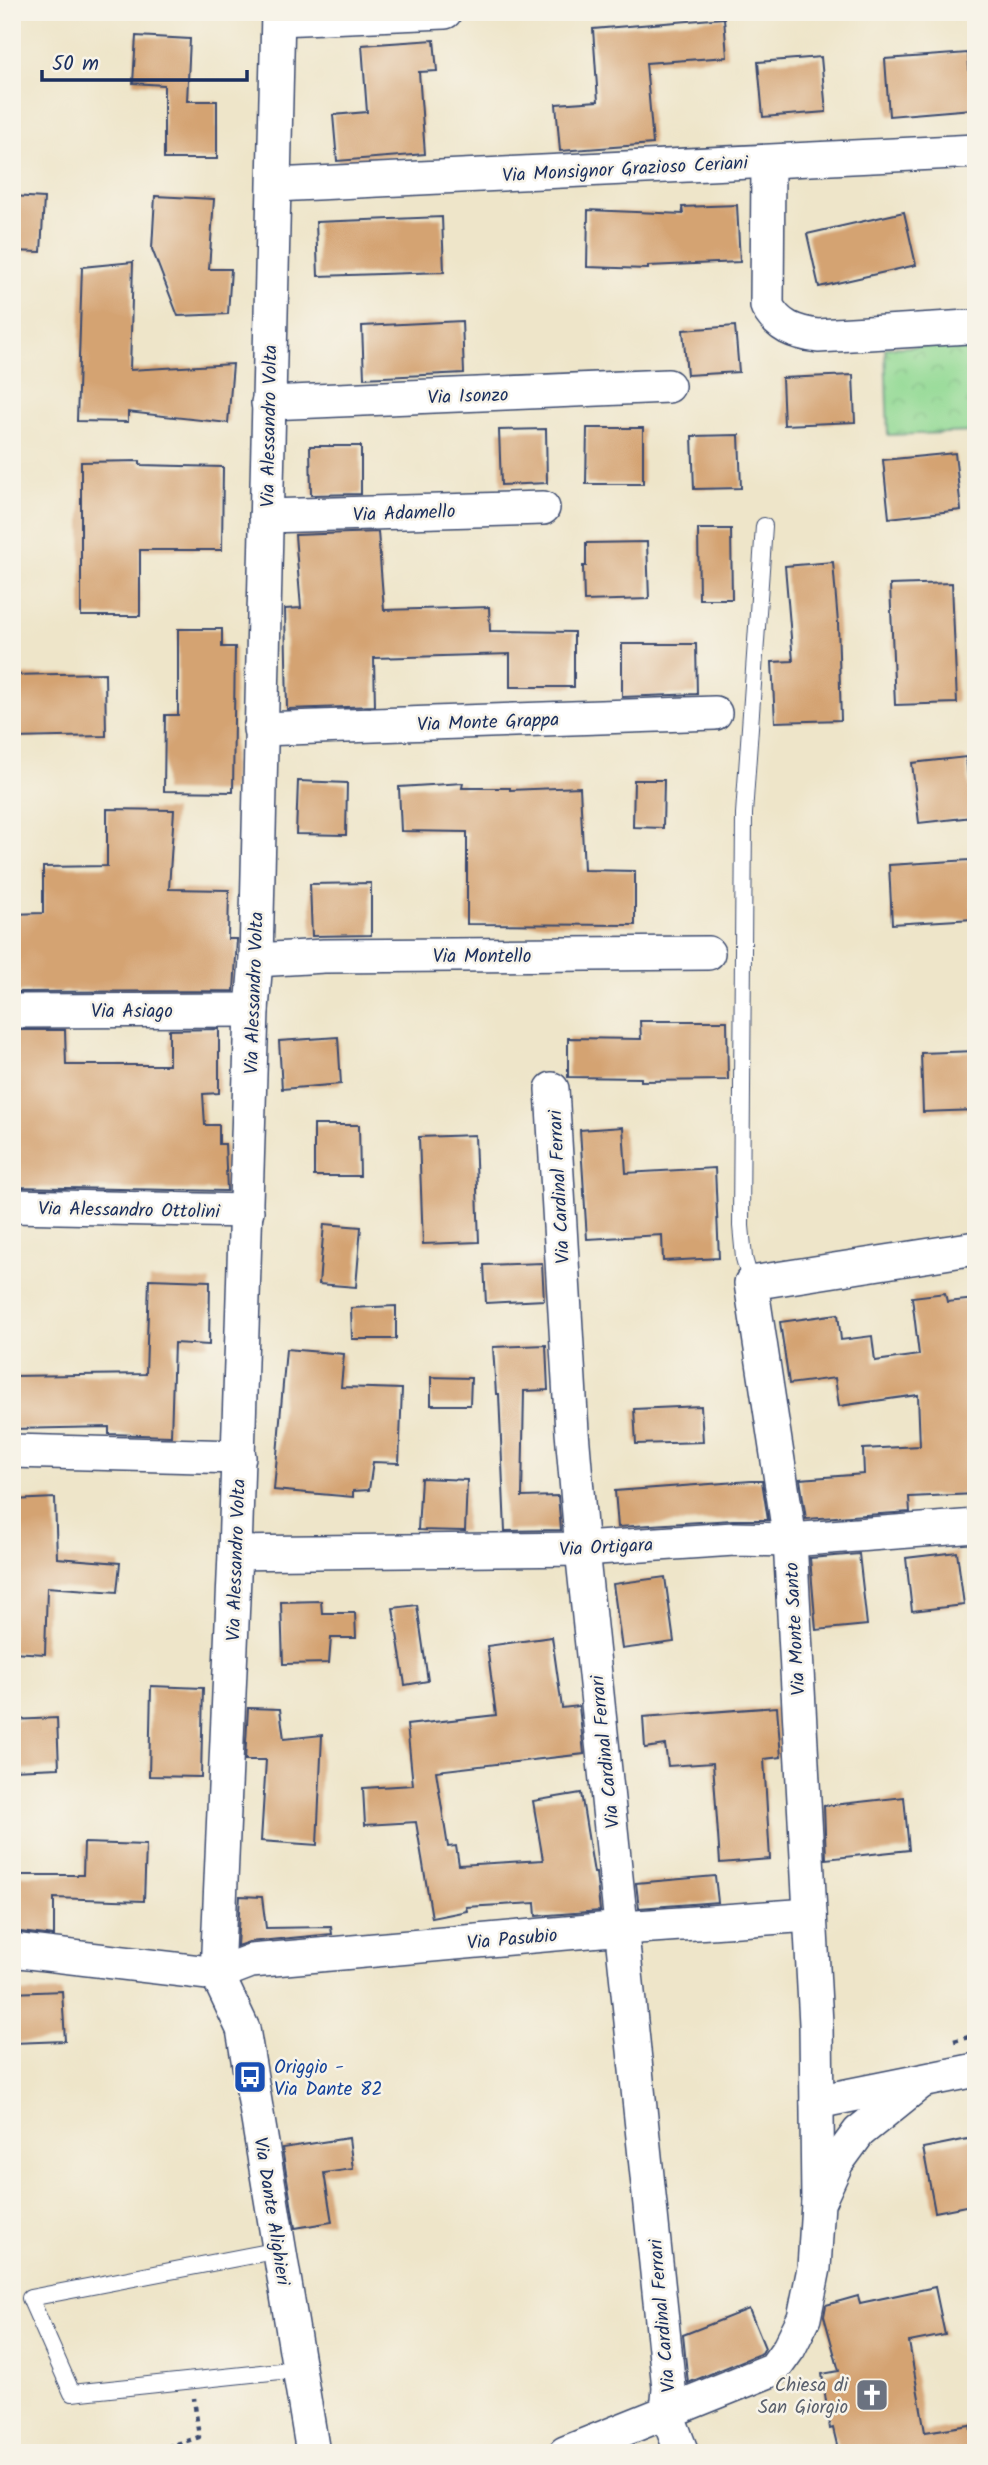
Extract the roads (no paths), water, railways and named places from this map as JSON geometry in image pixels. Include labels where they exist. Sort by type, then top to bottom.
[{"type":"street","points":[[272,14],[445,12]]},
{"type":"street","name":"Via Alessandro Volta","points":[[217,1974],[239,1457],[252,1010],[256,960],[275,185],[272,14]]},
{"type":"street","name":"Via Monsignor Grazioso Ceriani","points":[[275,185],[976,151]]},
{"type":"street","points":[[768,162],[767,306],[773,319],[785,328],[802,334],[818,335],[968,327],[976,330]]},
{"type":"street","name":"Via Isonzo","points":[[268,403],[668,386]]},
{"type":"street","name":"Via Adamello","points":[[266,516],[543,508]]},
{"type":"street","name":"Via Monte Grappa","points":[[260,729],[715,713]]},
{"type":"street","name":"Via Montello","points":[[256,960],[324,956],[709,953]]},
{"type":"street","name":"Via Asiago","points":[[12,1011],[252,1010]]},
{"type":"street","name":"Via Cardinal Ferrari","points":[[552,1089],[572,1432],[582,1549],[669,2388],[667,2414]]},
{"type":"street","name":"Via Alessandro Ottolini","points":[[12,1206],[247,1211]]},
{"type":"street","points":[[751,1283],[976,1248]]},
{"type":"street","name":"Via Monte Santo","points":[[565,2453],[774,2369],[804,2318],[814,2268],[818,2203],[816,2024],[790,1540],[751,1283]]},
{"type":"street","points":[[12,1451],[239,1457]]},
{"type":"street","name":"Via Ortigara","points":[[235,1553],[582,1549],[734,1539],[790,1540],[976,1526]]},
{"type":"street","name":"Via Pasubio","points":[[217,1974],[251,1961],[623,1928],[810,1915]]},
{"type":"street","points":[[12,1950],[217,1974]]},
{"type":"street","name":"Via Dante Alighieri","points":[[217,1974],[243,2029],[313,2453]]},
{"type":"street","points":[[817,2102],[976,2070]]},
{"type":"street","points":[[818,2203],[837,2162],[859,2132],[922,2082]]},
{"type":"street","points":[[667,2414],[682,2453]]},
{"type":"lane","points":[[751,1283],[744,1258],[741,1226],[744,828],[764,526]]},
{"type":"lane","points":[[279,2250],[30,2298],[72,2393],[299,2368]]},
{"type":"place","name":"Origgio - Via Dante 82","points":[[250,2077]]},
{"type":"place","name":"Chiesa di San Giorgio","points":[[872,2395]]}]
